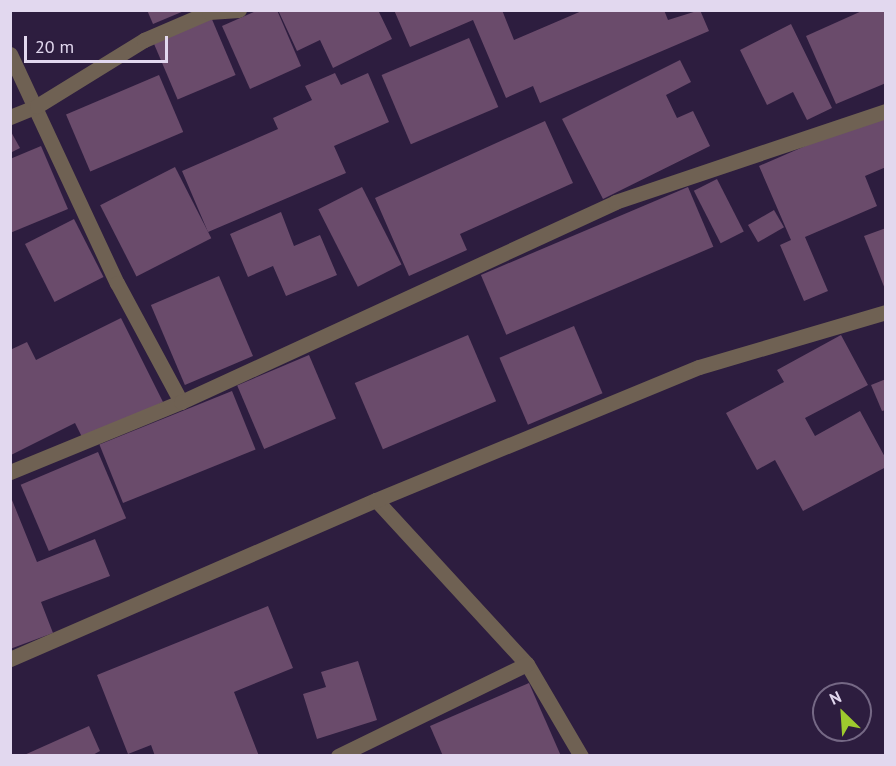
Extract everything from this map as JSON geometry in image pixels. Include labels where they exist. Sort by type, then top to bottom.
[{"type":"street","points":[[10,117],[37,106],[144,40],[209,12],[239,10]]},
{"type":"street","points":[[10,54],[37,106],[117,283],[181,402]]},
{"type":"street","points":[[10,472],[181,402],[615,202],[885,111]]},
{"type":"street","points":[[10,659],[376,500],[699,367],[885,312]]},
{"type":"street","points":[[376,500],[527,664],[581,756]]},
{"type":"street","points":[[338,756],[527,664]]},
{"type":"building","points":[[147,10],[184,10],[184,11],[153,24]]},
{"type":"building","points":[[258,10],[277,10],[301,66],[250,89],[222,26]]},
{"type":"building","points":[[278,10],[378,10],[392,39],[333,68],[320,40],[297,51]]},
{"type":"building","points":[[394,10],[502,10],[514,40],[584,10],[664,10],[668,20],[700,10],[709,31],[540,103],[533,86],[506,98],[473,20],[410,47]]},
{"type":"building","points":[[864,10],[886,10],[886,83],[836,104],[806,36]]},
{"type":"building","points":[[211,17],[236,75],[178,100],[153,42]]},
{"type":"building","points":[[791,24],[832,108],[807,120],[793,92],[767,105],[740,50]]},
{"type":"building","points":[[469,38],[498,107],[411,144],[382,75]]},
{"type":"building","points":[[680,60],[691,82],[666,95],[677,118],[693,111],[710,146],[603,199],[562,119]]},
{"type":"building","points":[[335,73],[341,85],[368,73],[389,122],[334,146],[346,173],[208,232],[182,171],[278,129],[273,118],[312,100],[305,86]]},
{"type":"building","points":[[159,75],[183,132],[90,172],[66,114]]},
{"type":"building","points":[[886,111],[886,167],[865,176],[877,206],[805,237],[828,291],[804,301],[780,245],[791,240],[759,166]]},
{"type":"building","points":[[545,121],[573,183],[460,234],[467,250],[409,276],[375,198]]},
{"type":"building","points":[[10,130],[20,148],[10,153]]},
{"type":"building","points":[[41,146],[68,209],[10,233],[10,159]]},
{"type":"building","points":[[175,167],[211,238],[136,276],[100,205]]},
{"type":"building","points":[[717,179],[744,232],[721,243],[694,191]]},
{"type":"building","points":[[362,187],[401,265],[358,287],[318,209]]},
{"type":"building","points":[[688,187],[713,247],[506,335],[481,275]]},
{"type":"building","points":[[774,210],[784,227],[758,242],[748,225]]},
{"type":"building","points":[[281,212],[294,246],[320,235],[337,275],[286,296],[273,266],[248,277],[230,234]]},
{"type":"building","points":[[74,219],[104,277],[55,302],[25,244]]},
{"type":"building","points":[[886,228],[886,289],[885,289],[864,236]]},
{"type":"building","points":[[219,276],[253,356],[185,385],[151,305]]},
{"type":"building","points":[[121,318],[163,402],[84,441],[75,423],[11,455],[10,350],[27,342],[36,360]]},
{"type":"building","points":[[574,326],[603,393],[528,425],[499,358]]},
{"type":"building","points":[[468,335],[496,401],[383,449],[355,383]]},
{"type":"building","points":[[841,335],[868,385],[805,418],[815,436],[860,411],[886,459],[886,467],[803,511],[775,460],[757,470],[726,413],[784,382],[777,370]]},
{"type":"building","points":[[309,355],[336,419],[264,449],[237,385]]},
{"type":"building","points":[[886,379],[886,410],[882,411],[871,385]]},
{"type":"building","points":[[232,391],[256,449],[123,503],[99,445]]},
{"type":"building","points":[[98,452],[126,518],[49,551],[21,485]]},
{"type":"building","points":[[10,495],[37,562],[95,539],[110,576],[41,602],[53,633],[10,649]]},
{"type":"building","points":[[268,606],[293,668],[234,692],[259,756],[155,756],[151,745],[128,754],[97,675]]},
{"type":"building","points":[[358,661],[377,720],[317,739],[303,694],[326,687],[321,672]]},
{"type":"building","points":[[529,683],[561,756],[443,756],[430,726]]},
{"type":"building","points":[[89,726],[100,751],[91,756],[22,756]]}]
